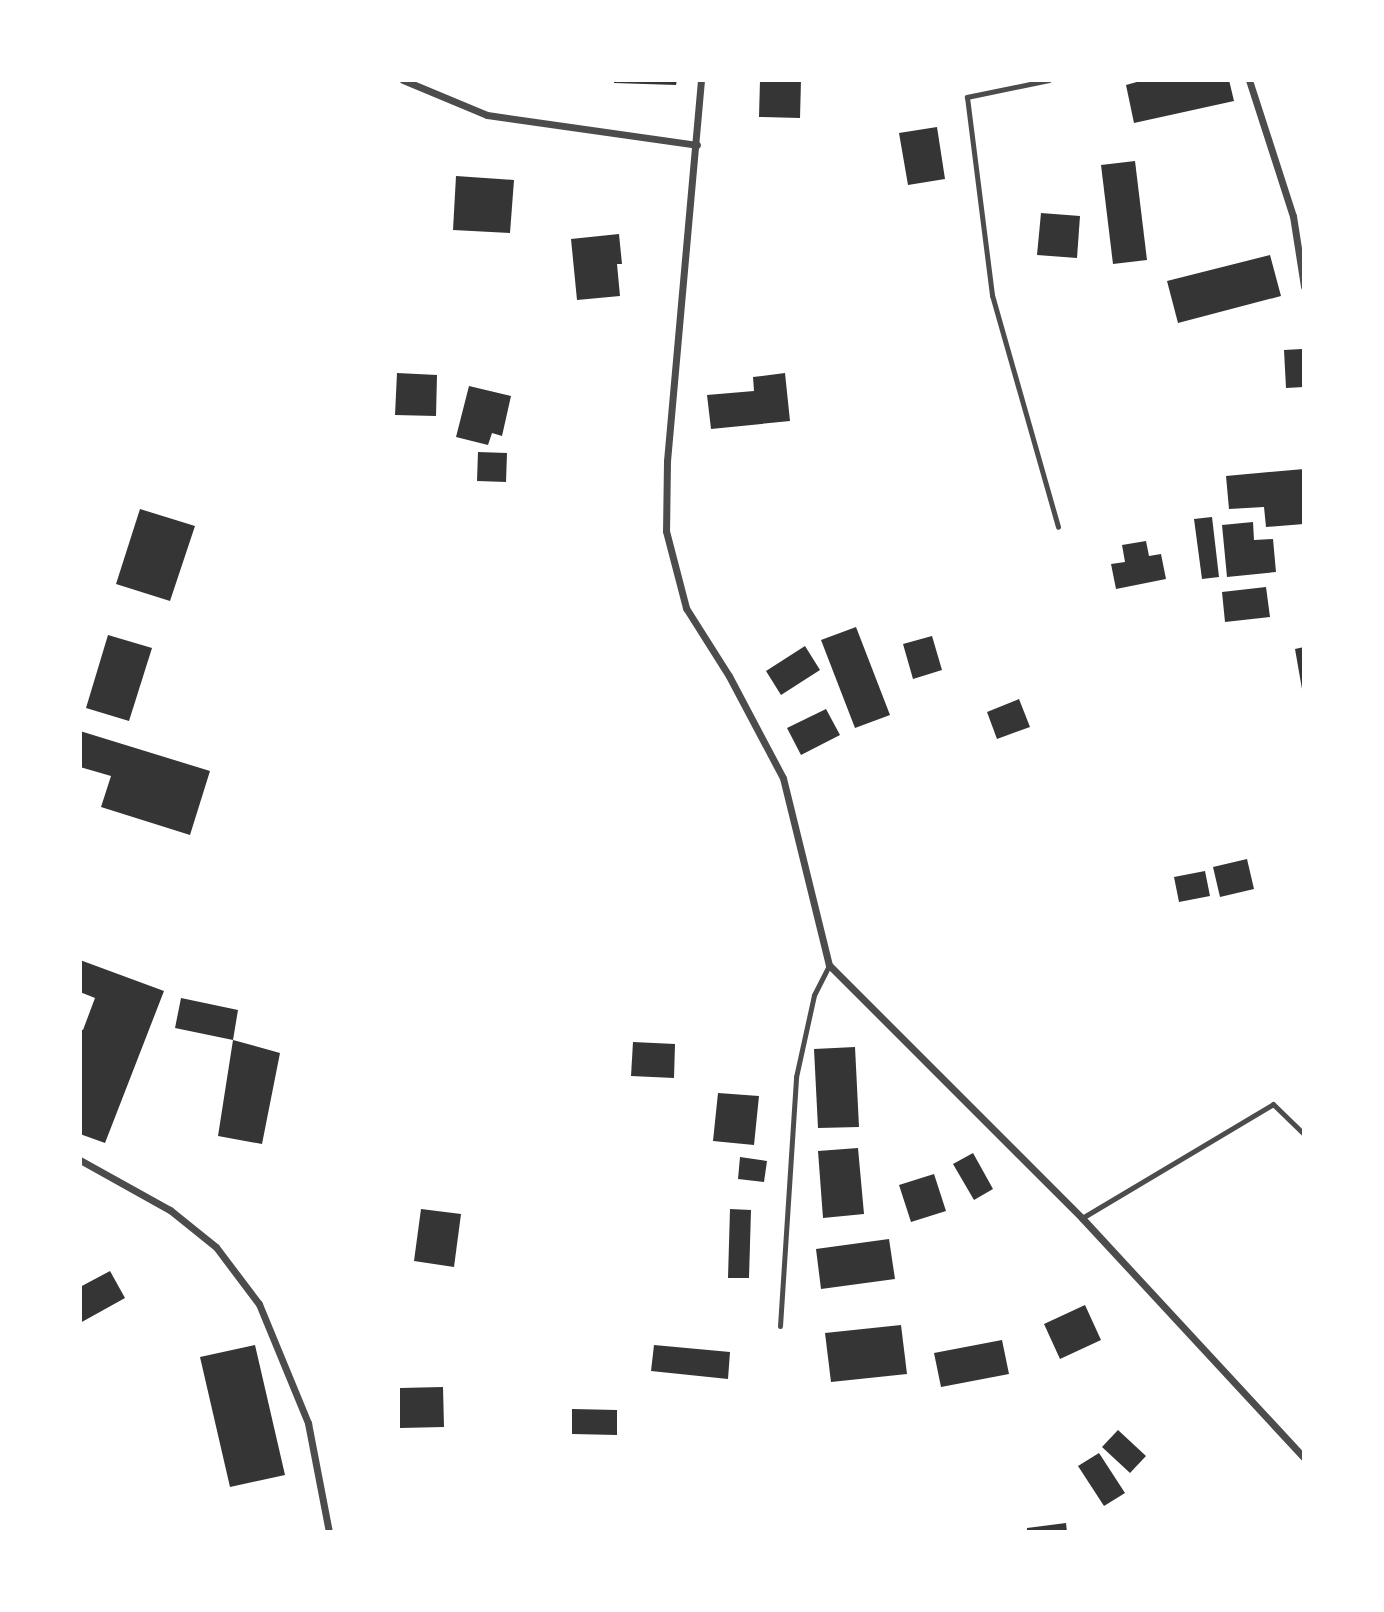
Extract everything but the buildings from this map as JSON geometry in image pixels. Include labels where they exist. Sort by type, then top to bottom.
[{"type":"street","points":[[403,80],[487,115],[697,145]]},
{"type":"street","points":[[701,80],[667,461],[666,531],[685,608],[729,676],[783,778],[829,965],[1082,1218],[1304,1458]]},
{"type":"street","points":[[1249,80],[1293,216],[1304,286]]},
{"type":"street","points":[[80,1160],[170,1210],[216,1247],[259,1304],[308,1423],[329,1531]]},
{"type":"lane","points":[[1049,80],[967,97],[992,295],[1058,527]]},
{"type":"lane","points":[[780,1326],[796,1077],[814,995],[829,965]]},
{"type":"lane","points":[[1082,1218],[1273,1104],[1304,1135]]}]
